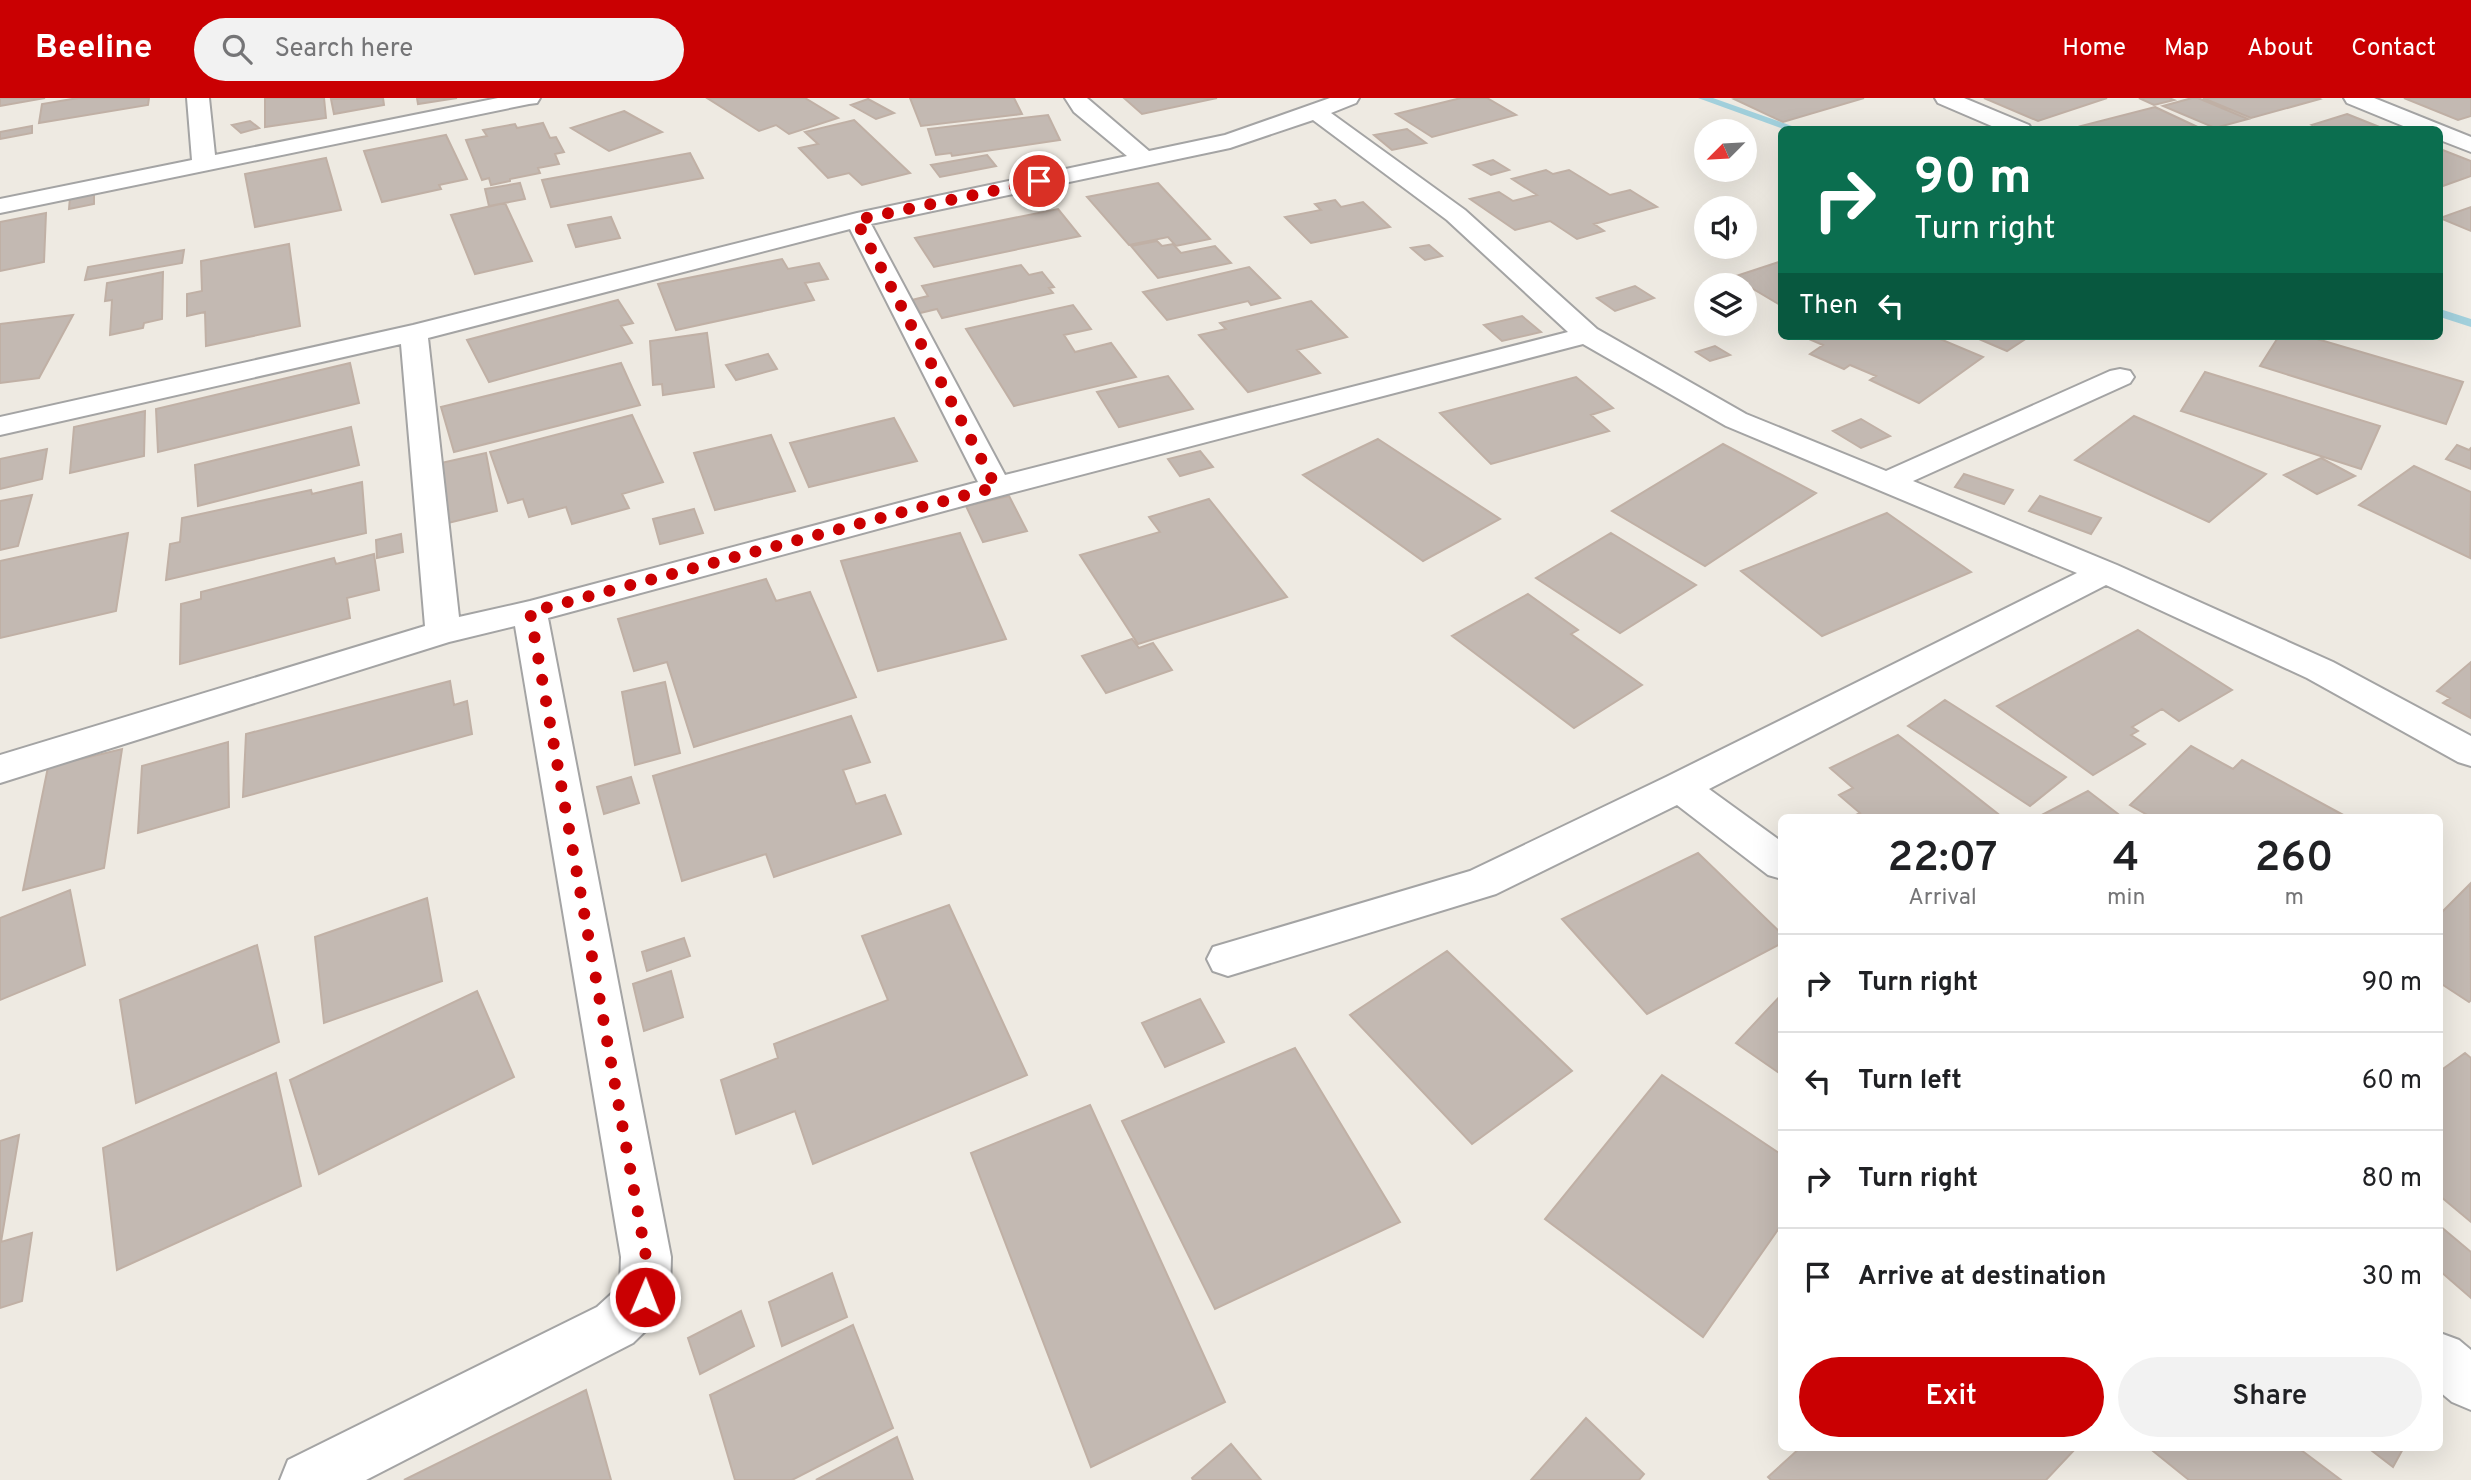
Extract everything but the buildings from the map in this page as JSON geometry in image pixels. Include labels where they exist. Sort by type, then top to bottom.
[{"type":"street","points":[[198,98],[204,163]]},
{"type":"street","points":[[0,206],[529,98]]},
{"type":"street","points":[[1076,98],[1082,107],[1144,159]]},
{"type":"street","points":[[0,426],[414,333],[856,220],[1230,141],[1316,112],[1348,98]]},
{"type":"street","points":[[1946,98],[2012,126]]},
{"type":"street","points":[[2355,98],[2423,126]]},
{"type":"street","points":[[1316,112],[1456,215],[1587,335],[1736,421],[2105,572],[2320,670],[2471,753]]},
{"type":"street","points":[[2443,133],[2471,145]]},
{"type":"street","points":[[856,220],[996,487]]},
{"type":"street","points":[[414,333],[443,632]]},
{"type":"street","points":[[0,769],[443,632],[530,612],[996,487],[1587,335]]},
{"type":"street","points":[[1886,482],[2120,377]]},
{"type":"street","points":[[1228,959],[1482,883],[1680,787],[2105,572]]},
{"type":"street","points":[[308,1480],[615,1325],[645,1297],[646,1257],[530,612]]},
{"type":"street","points":[[1680,787],[1778,861]]},
{"type":"street","points":[[2443,1361],[2471,1383]]},
{"type":"waterway","points":[[1703,98],[1786,126]]},
{"type":"waterway","points":[[2443,314],[2471,323]]},
{"type":"route","points":[[645,1297],[646,1257],[530,612],[996,487],[856,220],[1039,181]]}]
